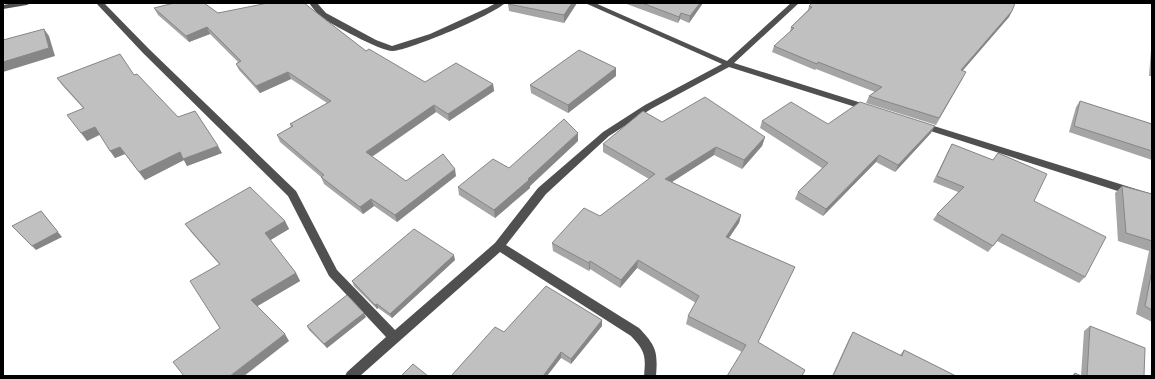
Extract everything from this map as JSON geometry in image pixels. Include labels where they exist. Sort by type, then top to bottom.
[{"type":"street","points":[[3,7],[28,3]]},
{"type":"street","points":[[100,3],[146,51],[292,194],[333,273],[394,337]]},
{"type":"street","points":[[313,3],[323,15],[373,42],[392,49],[433,36],[490,10],[501,3]]},
{"type":"street","points":[[589,3],[728,64],[873,110]]},
{"type":"street","points":[[351,376],[499,246],[542,191],[606,134],[648,107],[728,64],[795,3]]},
{"type":"street","points":[[911,122],[1152,198]]},
{"type":"street","points":[[499,246],[635,332],[648,346],[651,364],[650,376]]},
{"type":"building","points":[[174,3],[204,3],[218,13],[268,3],[304,3],[366,51],[369,49],[425,82],[456,63],[493,84],[448,114],[434,105],[366,152],[406,181],[443,154],[455,169],[395,215],[371,199],[360,207],[321,177],[324,175],[277,135],[293,126],[290,124],[331,101],[288,72],[256,86],[236,64],[241,61],[207,27],[186,36],[154,8]]},
{"type":"building","points":[[572,3],[564,15],[508,4]]},
{"type":"building","points":[[642,3],[700,3],[690,16],[681,13],[679,17]]},
{"type":"building","points":[[812,3],[1015,3],[1012,11],[961,70],[966,72],[939,118],[869,96],[882,87],[818,62],[817,64],[774,46],[794,28],[791,27],[812,7],[809,6]]},
{"type":"building","points":[[44,29],[49,48],[3,62],[3,40]]},
{"type":"building","points":[[579,50],[616,68],[568,105],[530,85]]},
{"type":"building","points":[[120,54],[134,75],[137,74],[178,117],[195,111],[218,146],[183,159],[180,152],[139,172],[120,147],[110,151],[95,127],[81,133],[67,115],[84,108],[57,78]]},
{"type":"building","points":[[705,97],[765,137],[744,160],[716,147],[665,179],[741,215],[726,237],[795,267],[758,342],[805,370],[802,376],[727,376],[746,345],[688,316],[699,296],[638,260],[621,280],[590,261],[589,263],[552,243],[584,208],[600,216],[655,174],[603,144],[643,111],[662,122]]},
{"type":"building","points":[[1080,101],[1152,124],[1152,151],[1074,126]]},
{"type":"building","points":[[791,102],[828,124],[860,102],[935,126],[898,165],[879,155],[826,209],[798,192],[828,163],[762,121]]},
{"type":"building","points":[[564,119],[578,133],[528,179],[529,180],[494,210],[458,187],[493,159],[509,168]]},
{"type":"building","points":[[952,144],[993,160],[998,153],[1047,174],[1034,201],[1106,237],[1085,277],[1002,234],[993,246],[937,214],[964,187],[937,176]]},
{"type":"building","points":[[1122,186],[1152,194],[1152,241],[1126,233]]},
{"type":"building","points":[[250,187],[285,221],[265,233],[296,273],[251,300],[285,334],[230,376],[184,376],[173,362],[220,328],[190,281],[220,264],[185,224]]},
{"type":"building","points":[[41,211],[58,232],[32,246],[12,226]]},
{"type":"building","points":[[414,229],[454,255],[390,314],[377,304],[375,305],[352,281]]},
{"type":"building","points":[[1152,270],[1152,310],[1145,306]]},
{"type":"building","points":[[546,286],[602,320],[571,359],[561,352],[543,376],[451,376],[495,327],[504,332]]},
{"type":"building","points":[[347,295],[364,313],[324,344],[307,326]]},
{"type":"building","points":[[1090,326],[1145,348],[1144,376],[1087,376]]},
{"type":"building","points":[[853,332],[902,356],[904,350],[956,376],[833,376]]},
{"type":"building","points":[[413,364],[428,376],[401,376]]},
{"type":"building","points":[[1075,373],[1081,376],[1074,376]]}]
